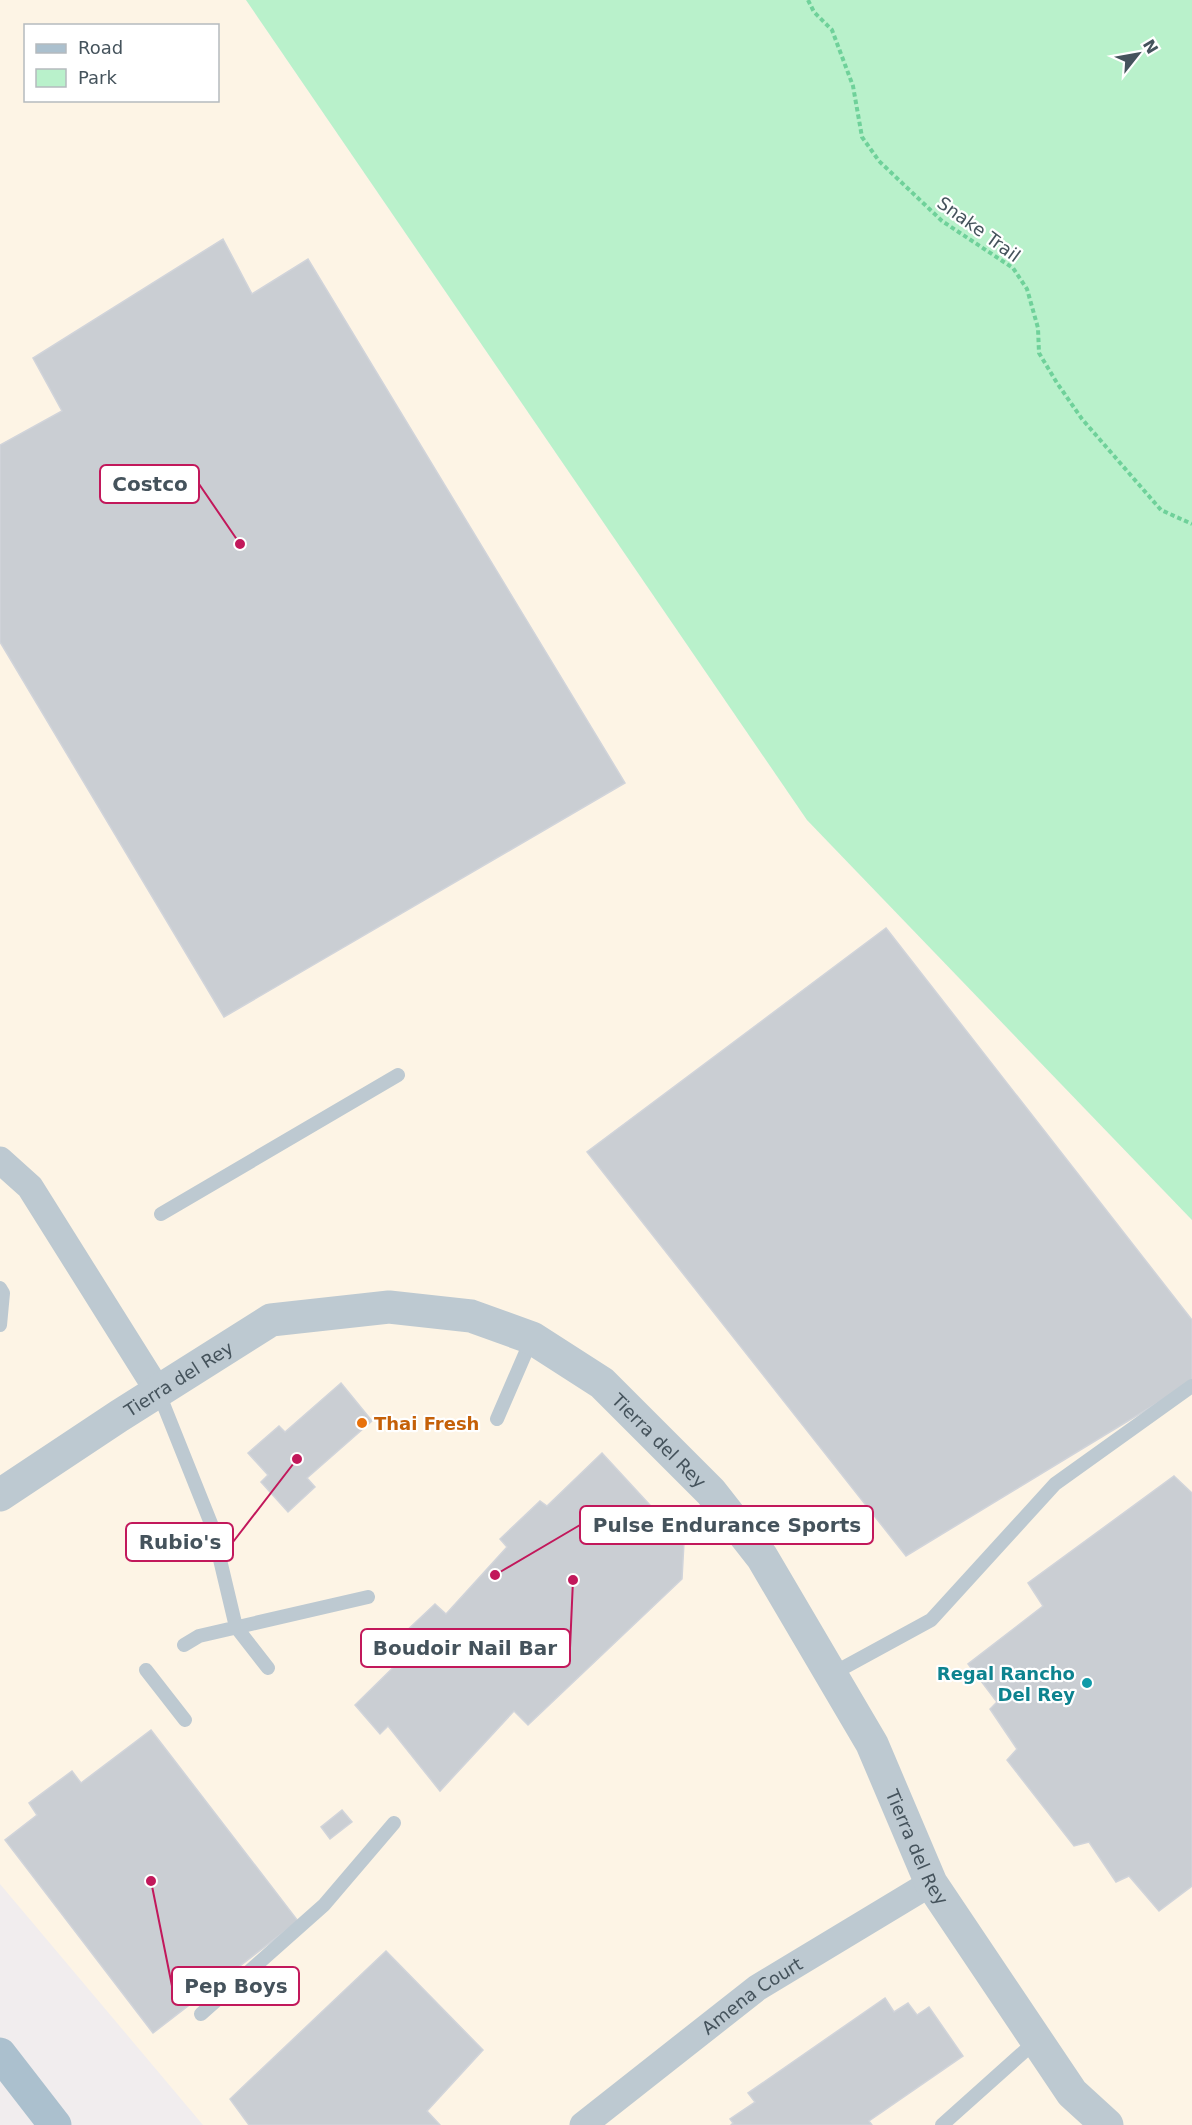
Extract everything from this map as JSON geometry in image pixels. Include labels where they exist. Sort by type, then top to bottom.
[{"type":"main road","points":[[0,2054],[55,2125]]},
{"type":"street","points":[[0,1160],[30,1187],[158,1391]]},
{"type":"street","name":"Tierra del Rey","points":[[0,1495],[158,1391],[272,1320],[389,1307],[471,1317],[532,1338],[602,1383],[711,1492],[762,1557],[872,1744],[932,1883],[1072,2093],[1107,2125]]},
{"type":"street","name":"Amena Court","points":[[583,2125],[757,1988],[932,1883]]},
{"type":"lane","points":[[161,1214],[398,1075]]},
{"type":"lane","points":[[0,1288],[3,1293],[0,1325]]},
{"type":"lane","points":[[497,1419],[532,1338]]},
{"type":"lane","points":[[832,1674],[931,1620],[1055,1484],[1192,1386]]},
{"type":"lane","points":[[158,1391],[212,1526],[236,1627],[268,1668]]},
{"type":"lane","points":[[184,1645],[199,1636],[368,1597]]},
{"type":"lane","points":[[146,1670],[185,1720]]},
{"type":"lane","points":[[201,2014],[324,1905],[394,1823]]},
{"type":"lane","points":[[942,2125],[1037,2040]]},
{"type":"path","name":"Snake Trail","points":[[808,0],[814,12],[832,30],[853,86],[862,137],[879,161],[942,221],[1013,268],[1027,289],[1038,328],[1039,353],[1056,383],[1082,419],[1161,510],[1192,524]]},
{"type":"shaded area","points":[[0,0],[246,0],[807,820],[1192,1220],[1192,2125],[203,2125],[0,1884]]},
{"type":"green space","points":[[246,0],[1192,0],[1192,1220],[807,820]]},
{"type":"building","points":[[223,239],[252,294],[308,259],[625,783],[224,1017],[0,642],[0,445],[62,411],[33,358]]},
{"type":"building","points":[[886,928],[1192,1320],[1192,1382],[906,1556],[587,1152]]},
{"type":"building","points":[[341,1383],[372,1421],[307,1478],[315,1487],[288,1512],[261,1482],[268,1475],[248,1453],[279,1426],[285,1432]]},
{"type":"building","points":[[602,1453],[684,1542],[682,1579],[528,1725],[514,1711],[440,1791],[388,1726],[380,1734],[355,1705],[413,1648],[401,1636],[435,1604],[446,1614],[507,1547],[500,1539],[540,1501],[547,1506]]},
{"type":"building","name":"Regal Rancho Del Rey","points":[[1174,1476],[1192,1493],[1192,1886],[1159,1911],[1129,1876],[1116,1882],[1089,1842],[1074,1846],[1007,1760],[1017,1749],[990,1709],[997,1702],[968,1664],[1043,1606],[1028,1583]]},
{"type":"building","points":[[151,1730],[298,1921],[153,2033],[5,1840],[37,1815],[29,1803],[72,1771],[81,1783]]},
{"type":"building","points":[[342,1810],[352,1822],[330,1839],[321,1827]]},
{"type":"building","points":[[386,1951],[483,2050],[427,2111],[440,2125],[249,2125],[230,2099]]},
{"type":"building","points":[[885,1998],[894,2012],[908,2003],[917,2015],[929,2007],[963,2056],[869,2121],[872,2125],[731,2125],[733,2123],[730,2119],[755,2102],[748,2093]]},
{"type":"place","name":"Costco","points":[[240,544]]},
{"type":"place","name":"Thai Fresh","points":[[362,1423]]},
{"type":"place","name":"Rubio's","points":[[297,1459]]},
{"type":"place","name":"Pulse Endurance Sports","points":[[495,1575]]},
{"type":"place","name":"Boudoir Nail Bar","points":[[573,1580]]},
{"type":"place","name":"Regal Rancho Del Rey","points":[[1087,1683]]},
{"type":"place","name":"Pep Boys","points":[[151,1881]]}]
